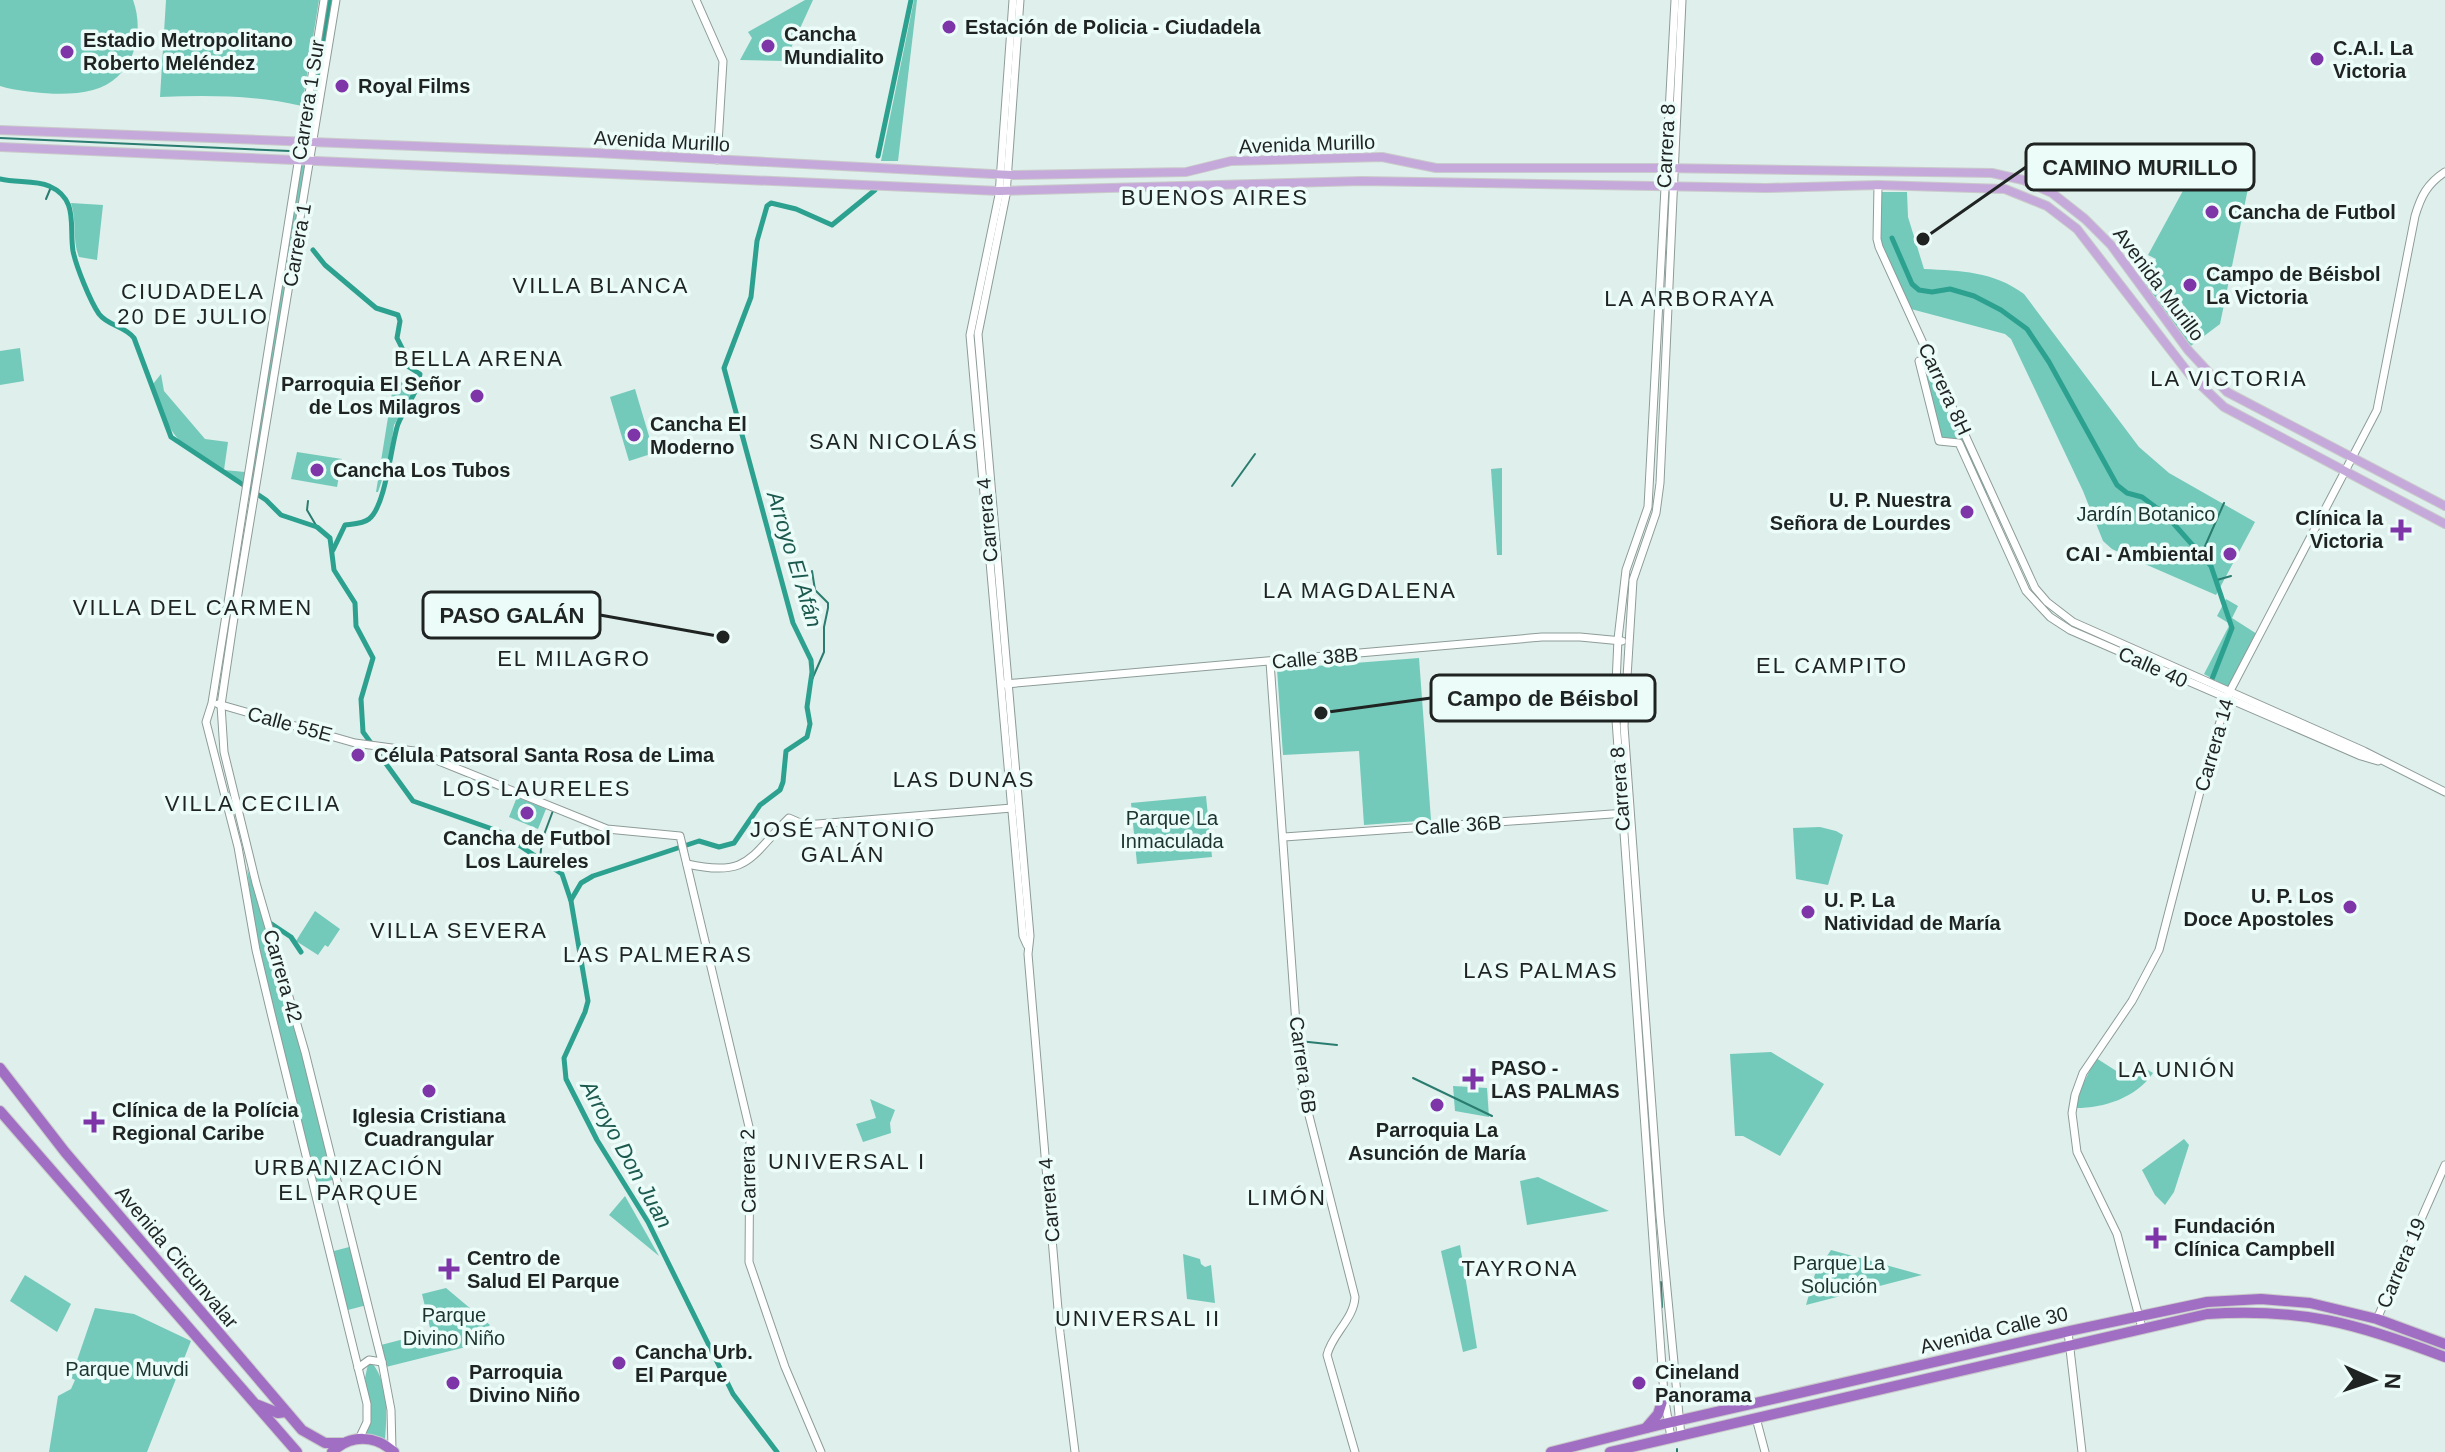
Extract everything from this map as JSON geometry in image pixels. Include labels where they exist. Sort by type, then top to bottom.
[{"type":"highway","name":"Avenida Circunvalar","points":[[0,1068],[65,1152],[286,1412],[309,1436],[325,1443],[344,1443]]},
{"type":"highway","name":"Avenida Circunvalar","points":[[0,1111],[297,1452]]},
{"type":"highway","name":"Avenida Calle 30","points":[[1551,1452],[2207,1302],[2261,1299],[2310,1303],[2377,1319],[2445,1344]]},
{"type":"highway","name":"Avenida Calle 30","points":[[1610,1452],[2207,1314],[2283,1313],[2349,1323],[2445,1357]]},
{"type":"highway","points":[[1645,1429],[1658,1414],[1664,1395]]},
{"type":"highway","points":[[256,1405],[278,1413],[286,1412]]},
{"type":"highway","points":[[332,1452],[344,1443],[359,1439],[377,1441],[393,1451]]},
{"type":"main road","name":"Avenida Murillo","points":[[0,130],[1004,174],[1186,172],[1231,161],[1382,157],[1436,168],[1992,173],[2023,180],[2063,201],[2097,230],[2188,350],[2227,392],[2445,506]]},
{"type":"main road","name":"Avenida Murillo","points":[[0,147],[1003,192],[1362,181],[1766,188],[1878,185],[2005,189],[2047,206],[2066,219],[2087,240],[2190,375],[2210,396],[2248,422],[2445,524]]},
{"type":"street","name":"Carrera 1 Sur","points":[[246,494],[324,0]]},
{"type":"street","name":"Carrera 1","points":[[255,499],[336,0]]},
{"type":"street","points":[[696,0],[723,61],[717,160]]},
{"type":"street","name":"Carrera 4","points":[[1013,0],[1003,192],[970,335],[1029,925],[1028,947],[1060,1333],[1075,1452]]},
{"type":"street","name":"Carrera 4","points":[[1004,174],[1020,0]]},
{"type":"street","name":"Carrera 8","points":[[1675,0],[1668,187],[1648,507],[1626,570],[1618,639],[1615,706],[1664,1395],[1676,1437]]},
{"type":"street","name":"Carrera 8","points":[[1669,168],[1682,0]]},
{"type":"street","name":"Carrera 14","points":[[2142,1328],[2117,1234],[2081,1162],[2072,1113],[2083,1073],[2132,1001],[2159,950],[2228,695],[2377,410],[2415,216],[2429,183],[2445,172]]},
{"type":"street","name":"Carrera 8H","points":[[1878,185],[1877,239],[2035,588]]},
{"type":"street","name":"Carrera 8","points":[[1668,187],[1658,506],[1634,570],[1624,726],[1673,1422]]},
{"type":"street","name":"Carrera 8H","points":[[1933,363],[1919,361],[1939,441],[1959,443],[2026,591]]},
{"type":"street","name":"Carrera 42","points":[[246,494],[217,704],[224,752],[305,1052],[382,1362],[391,1410],[393,1451]]},
{"type":"street","name":"Carrera 42","points":[[255,499],[217,704],[206,722],[238,847],[256,950],[367,1410],[367,1422],[359,1439]]},
{"type":"street","name":"Calle 40","points":[[2035,588],[2047,602],[2073,622],[2228,695]]},
{"type":"street","name":"Calle 40","points":[[2026,591],[2050,617],[2070,630],[2364,751],[2445,792]]},
{"type":"street","name":"Calle 38B","points":[[1004,684],[1542,637],[1618,639],[1627,644]]},
{"type":"street","name":"Carrera 6B","points":[[1270,662],[1300,1080],[1355,1297],[1352,1312],[1327,1355],[1355,1452]]},
{"type":"street","name":"Carrera 4","points":[[1004,684],[1023,936],[1028,947]]},
{"type":"street","name":"Calle 55E","points":[[217,704],[367,744],[424,755],[607,829],[682,843]]},
{"type":"street","points":[[687,864],[718,867],[751,860],[789,818],[805,825],[1012,808]]},
{"type":"street","name":"Calle 36B","points":[[1284,837],[1632,812]]},
{"type":"street","name":"Carrera 2","points":[[682,843],[750,1131],[749,1262],[785,1367],[821,1452]]},
{"type":"street","name":"Carrera 19","points":[[2377,1319],[2445,1165]]},
{"type":"street","points":[[2068,1332],[2082,1452]]},
{"type":"street","points":[[358,1368],[369,1360],[382,1362]]},
{"type":"street","points":[[1756,1418],[1765,1452]]},
{"type":"green space","name":"Estadio Metropolitano Roberto Meléndez","points":[[0,0],[133,0],[138,27],[132,54],[118,77],[93,90],[50,94],[0,86]]},
{"type":"green space","points":[[166,0],[319,0],[302,106],[231,97],[160,97]]},
{"type":"green space","points":[[805,0],[813,0],[785,61],[740,60],[752,38],[748,32]]},
{"type":"green space","points":[[914,0],[917,0],[898,161],[881,161]]},
{"type":"green space","points":[[2196,146],[2211,149],[2208,164],[2251,174],[2220,324],[2188,348],[2142,279],[2153,272],[2156,259],[2148,255],[2185,187],[2188,187]]},
{"type":"green space","points":[[301,164],[307,164],[253,487],[250,485]]},
{"type":"green space","name":"Jardín Botanico","points":[[1880,192],[1907,192],[1908,217],[1924,269],[1988,277],[2024,294],[2139,447],[2169,473],[2255,522],[2216,595],[2112,549],[2103,541],[2083,491],[2011,339],[2005,334],[1911,309],[1880,240]]},
{"type":"green space","points":[[71,203],[103,205],[97,260],[79,257]]},
{"type":"green space","points":[[20,348],[24,381],[0,385],[0,351]]},
{"type":"green space","points":[[1922,366],[1931,367],[1989,493],[1986,494],[1961,443],[1941,439]]},
{"type":"green space","points":[[161,374],[164,391],[205,439],[228,442],[224,470],[245,472],[244,482],[195,454],[178,439],[164,414],[153,384]]},
{"type":"green space","points":[[394,380],[416,387],[394,425],[389,459],[376,492]]},
{"type":"green space","points":[[635,389],[654,453],[629,461],[610,397]]},
{"type":"green space","name":"Cancha Los Tubos","points":[[297,452],[342,459],[337,487],[291,479]]},
{"type":"green space","points":[[1502,468],[1502,555],[1497,555],[1491,469]]},
{"type":"green space","points":[[2226,599],[2238,606],[2232,618],[2257,634],[2229,688],[2204,674],[2230,624],[2217,616]]},
{"type":"green space","points":[[1419,658],[1431,820],[1364,825],[1359,751],[1283,755],[1277,669]]},
{"type":"green space","name":"Parque La Inmaculada","points":[[1206,796],[1212,857],[1137,864],[1131,803]]},
{"type":"green space","name":"Cancha de Futbol Los Laureles","points":[[517,797],[546,809],[538,829],[509,817]]},
{"type":"green space","points":[[1820,827],[1843,835],[1828,885],[1796,879],[1793,828]]},
{"type":"green space","points":[[247,868],[273,945],[337,1179],[314,1184],[266,988]]},
{"type":"green space","points":[[315,911],[340,929],[328,947],[325,945],[318,955],[296,941]]},
{"type":"green space","points":[[1771,1052],[1824,1084],[1780,1156],[1743,1136],[1735,1136],[1730,1054]]},
{"type":"green space","points":[[2096,1058],[2132,1081],[2141,1066],[2153,1073],[2138,1089],[2119,1100],[2076,1108],[2078,1094]]},
{"type":"green space","points":[[1453,1086],[1487,1088],[1489,1117],[1455,1111]]},
{"type":"green space","points":[[870,1099],[895,1110],[890,1123],[891,1133],[863,1142],[856,1124],[876,1118]]},
{"type":"green space","points":[[2184,1139],[2189,1145],[2174,1192],[2165,1205],[2155,1195],[2142,1170]]},
{"type":"green space","points":[[1538,1177],[1609,1211],[1527,1225],[1520,1181]]},
{"type":"green space","points":[[625,1196],[659,1256],[609,1215]]},
{"type":"green space","points":[[1460,1245],[1477,1348],[1463,1352],[1441,1251]]},
{"type":"green space","points":[[353,1246],[367,1305],[344,1311],[330,1252]]},
{"type":"green space","name":"Parque La Solución","points":[[1831,1250],[1922,1275],[1806,1305],[1815,1274]]},
{"type":"green space","points":[[1183,1254],[1200,1259],[1205,1267],[1211,1265],[1215,1303],[1187,1299]]},
{"type":"green space","points":[[25,1275],[71,1304],[57,1332],[10,1301]]},
{"type":"green space","name":"Parque Divino Niño","points":[[446,1288],[490,1325],[480,1333],[478,1344],[386,1367],[381,1345],[431,1332],[422,1294]]},
{"type":"green space","name":"Parque Muvdi","points":[[95,1308],[134,1314],[191,1341],[147,1452],[49,1452],[58,1396],[71,1389],[75,1380],[71,1378]]},
{"type":"green space","points":[[372,1363],[384,1390],[385,1440],[365,1435],[370,1408],[365,1378],[368,1364]]},
{"type":"waterway","points":[[309,135],[330,0]]},
{"type":"waterway","points":[[878,156],[911,0]]},
{"type":"waterway","points":[[0,138],[290,151]]},
{"type":"waterway","name":"Arroyo Don Juan","points":[[0,179],[43,184],[65,198],[71,214],[73,251],[95,308],[103,318],[134,338],[171,437],[266,500],[281,515],[317,527],[330,538],[334,570],[355,603],[356,626],[373,658],[361,699],[363,732],[413,801],[498,831],[562,874],[571,901],[588,1001],[564,1058],[566,1079],[597,1140],[648,1222],[733,1394],[777,1452]]},
{"type":"waterway","points":[[46,199],[51,187]]},
{"type":"waterway","name":"Arroyo El Afán","points":[[571,900],[581,883],[593,876],[699,841],[719,847],[734,843],[760,805],[780,790],[786,751],[807,737],[811,660],[793,623],[724,368],[751,297],[757,241],[767,206],[771,203],[796,209],[832,225],[875,190]]},
{"type":"waterway","points":[[1892,238],[1912,284],[1919,290],[1932,292],[1950,289],[1974,296],[2027,329],[2049,362],[2117,485],[2127,493],[2142,497],[2166,515],[2211,566],[2232,628],[2212,679]]},
{"type":"waterway","points":[[313,250],[325,265],[376,308],[398,315],[397,338],[404,352],[401,362],[420,374],[414,394],[398,424],[384,489],[375,512],[364,522],[345,525],[333,550]]},
{"type":"waterway","points":[[1232,486],[1255,454]]},
{"type":"waterway","points":[[308,501],[307,510],[317,527]]},
{"type":"waterway","points":[[2202,553],[2224,503]]},
{"type":"waterway","points":[[810,684],[824,652],[828,608],[828,603],[815,590],[812,571]]},
{"type":"waterway","points":[[2217,580],[2231,576]]},
{"type":"waterway","points":[[540,859],[542,840],[554,808]]},
{"type":"waterway","points":[[270,923],[291,937],[301,952]]},
{"type":"waterway","points":[[1299,1041],[1337,1045]]},
{"type":"waterway","points":[[1413,1078],[1492,1116]]},
{"type":"waterway","points":[[1661,1282],[1662,1307]]},
{"type":"place","name":"Estación de Policia - Ciudadela","points":[[949,27]]},
{"type":"place","name":"Cancha Mundialito","points":[[768,46]]},
{"type":"place","name":"Estadio Metropolitano Roberto Meléndez","points":[[67,52]]},
{"type":"place","name":"C.A.I. La Victoria","points":[[2317,59]]},
{"type":"place","name":"Royal Films","points":[[342,86]]},
{"type":"place","name":"Cancha de Futbol","points":[[2212,212]]},
{"type":"place","name":"CAMINO MURILLO","points":[[1923,239]]},
{"type":"place","name":"Campo de Béisbol La Victoria","points":[[2190,285]]},
{"type":"place","name":"Parroquia El Señor de Los Milagros","points":[[477,396]]},
{"type":"place","name":"Cancha El Moderno","points":[[634,435]]},
{"type":"place","name":"Cancha Los Tubos","points":[[317,470]]},
{"type":"place","name":"U. P. Nuestra Señora de Lourdes","points":[[1967,512]]},
{"type":"place","name":"Clínica la Victoria","points":[[2401,530]]},
{"type":"place","name":"CAI - Ambiental","points":[[2230,554]]},
{"type":"place","name":"PASO GALÁN","points":[[723,637]]},
{"type":"place","name":"Campo de Béisbol","points":[[1321,713]]},
{"type":"place","name":"Célula Patsoral Santa Rosa de Lima","points":[[358,755]]},
{"type":"place","name":"Cancha de Futbol Los Laureles","points":[[527,813]]},
{"type":"place","name":"U. P. Los Doce Apostoles","points":[[2350,907]]},
{"type":"place","name":"U. P. La Natividad de María","points":[[1808,912]]},
{"type":"place","name":"PASO - LAS PALMAS","points":[[1473,1079]]},
{"type":"place","name":"Iglesia Cristiana Cuadrangular","points":[[429,1091]]},
{"type":"place","name":"Parroquia La Asunción de María","points":[[1437,1105]]},
{"type":"place","name":"Clínica de la Polícia Regional Caribe","points":[[94,1122]]},
{"type":"place","name":"Fundación Clínica Campbell","points":[[2156,1238]]},
{"type":"place","name":"Centro de Salud El Parque","points":[[449,1269]]},
{"type":"place","name":"Cancha Urb. El Parque","points":[[619,1363]]},
{"type":"place","name":"Parroquia Divino Niño","points":[[453,1383]]},
{"type":"place","name":"Cineland Panorama","points":[[1639,1383]]},
{"type":"district","name":"BUENOS AIRES","points":[[1215,197]]},
{"type":"district","name":"VILLA BLANCA","points":[[601,285]]},
{"type":"district","name":"LA ARBORAYA","points":[[1690,298]]},
{"type":"district","name":"CIUDADELA 20 DE JULIO","points":[[193,304]]},
{"type":"district","name":"BELLA ARENA","points":[[479,358]]},
{"type":"district","name":"LA VICTORIA","points":[[2229,378]]},
{"type":"district","name":"SAN NICOLÁS","points":[[894,441]]},
{"type":"district","name":"LA MAGDALENA","points":[[1360,590]]},
{"type":"district","name":"VILLA DEL CARMEN","points":[[193,607]]},
{"type":"district","name":"EL MILAGRO","points":[[574,658]]},
{"type":"district","name":"EL CAMPITO","points":[[1832,665]]},
{"type":"district","name":"LAS DUNAS","points":[[964,779]]},
{"type":"district","name":"LOS LAURELES","points":[[537,788]]},
{"type":"district","name":"VILLA CECILIA","points":[[253,803]]},
{"type":"district","name":"JOSÉ ANTONIO GALÁN","points":[[843,842]]},
{"type":"district","name":"VILLA SEVERA","points":[[459,930]]},
{"type":"district","name":"LAS PALMERAS","points":[[658,954]]},
{"type":"district","name":"LAS PALMAS","points":[[1541,970]]},
{"type":"district","name":"LA UNIÓN","points":[[2177,1069]]},
{"type":"district","name":"UNIVERSAL I","points":[[847,1161]]},
{"type":"district","name":"URBANIZACIÓN EL PARQUE","points":[[349,1180]]},
{"type":"district","name":"LIMÓN","points":[[1287,1197]]},
{"type":"district","name":"TAYRONA","points":[[1520,1268]]},
{"type":"district","name":"UNIVERSAL II","points":[[1138,1318]]}]
